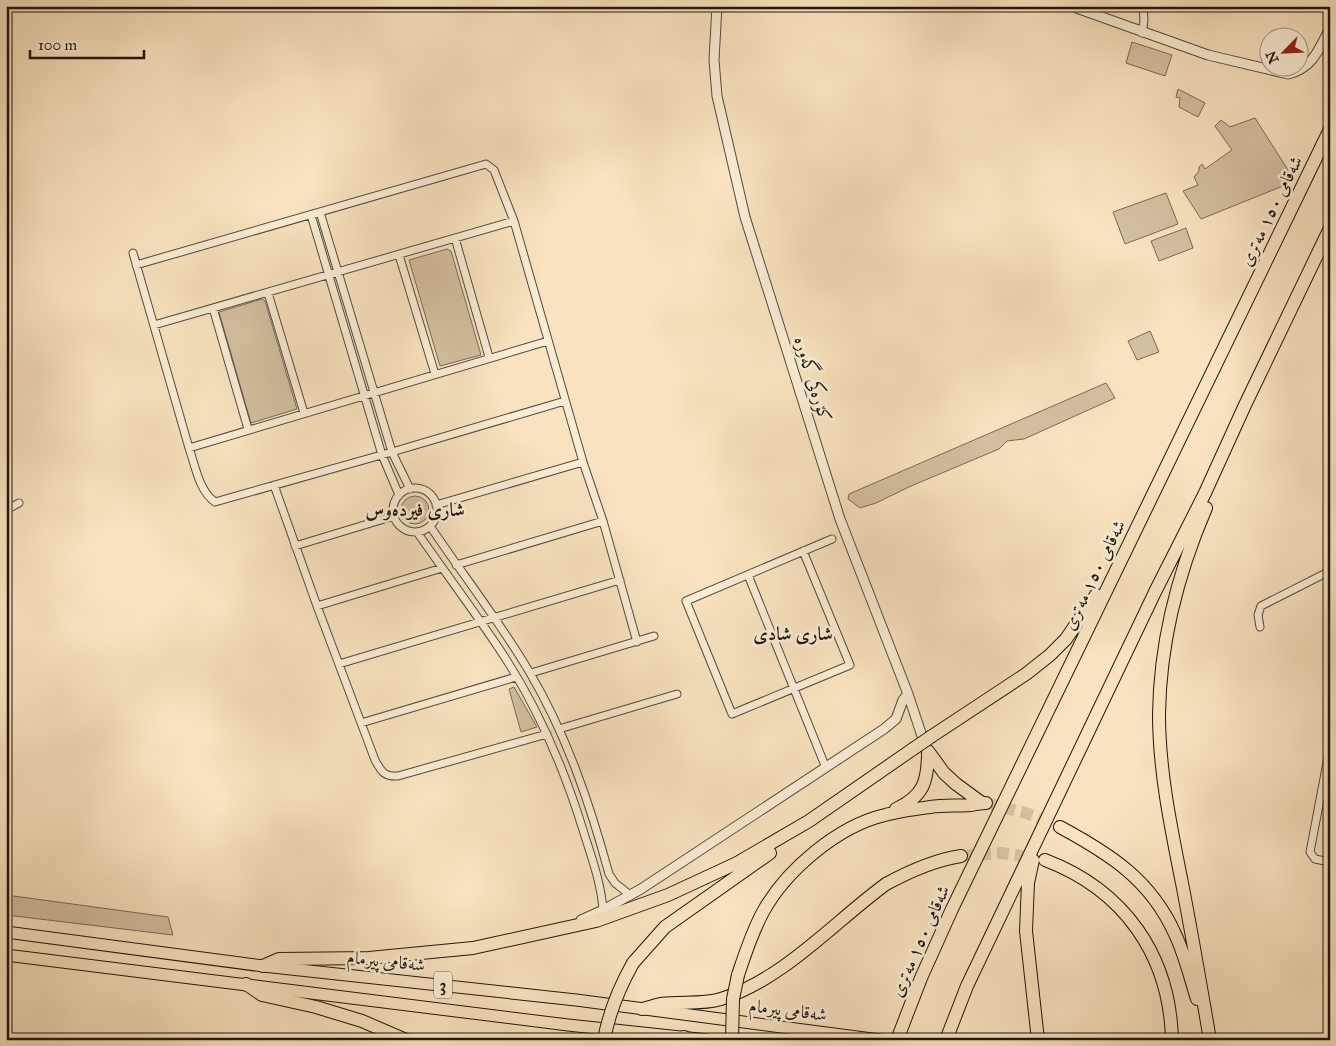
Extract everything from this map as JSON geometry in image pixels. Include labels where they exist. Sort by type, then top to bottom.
[{"type":"highway","name":"شەقامی ١٥٠ مەتری","points":[[897,1040],[921,978],[965,882],[1330,129]]},
{"type":"highway","points":[[946,1040],[967,986],[1155,592],[1205,494],[1245,405],[1330,228]]},
{"type":"highway","points":[[1210,1040],[1172,835],[1162,768],[1159,715],[1160,688],[1180,575],[1245,405]]},
{"type":"highway","points":[[263,966],[279,959],[369,958],[473,948],[562,929],[596,921],[642,906],[737,863],[809,821],[1026,674],[1066,640],[1119,562]]},
{"type":"highway","points":[[732,1040],[733,999],[746,949],[764,910],[784,883],[806,859],[845,831],[884,815],[926,808],[984,803],[956,784],[944,773],[928,751]]},
{"type":"highway","points":[[884,815],[914,798],[920,790],[927,774],[928,751]]},
{"type":"highway","points":[[604,1040],[608,1019],[618,991],[634,963],[664,927],[769,854],[809,821]]},
{"type":"highway","points":[[1060,827],[1116,859],[1136,876],[1156,901],[1168,919],[1181,947],[1210,1040]]},
{"type":"highway","points":[[1038,838],[1028,883],[1026,906],[1026,930],[1038,1040]]},
{"type":"highway","points":[[642,1010],[661,1004],[686,1004],[720,999],[748,988],[774,974],[886,884],[933,862],[961,856]]},
{"type":"highway","points":[[1045,860],[1075,873],[1090,883],[1133,921],[1145,940],[1162,977],[1170,1010],[1172,1040]]},
{"type":"highway","name":"شەقامی پیرمام","points":[[6,932],[263,966],[576,1000],[880,1040]]},
{"type":"highway","name":"3","points":[[6,955],[568,1025],[708,1040]]},
{"type":"highway","points":[[246,984],[262,995],[316,1007],[362,1021],[406,1040]]},
{"type":"street","name":"کۆرەکی گەورە","points":[[718,6],[714,60],[717,96],[745,218],[840,519],[908,694],[928,751]]},
{"type":"street","points":[[1071,6],[1208,55],[1288,74],[1299,71],[1308,65],[1330,28]]},
{"type":"street","points":[[1142,6],[1144,23],[1142,32]]},
{"type":"street","points":[[136,265],[486,164],[494,170],[514,220],[565,401],[603,521],[637,642]]},
{"type":"street","points":[[320,212],[392,452],[410,489]]},
{"type":"street","points":[[311,216],[382,455],[400,495]]},
{"type":"street","points":[[154,325],[330,276],[514,220]]},
{"type":"street","points":[[454,238],[489,357]]},
{"type":"street","points":[[133,253],[189,448],[208,498],[214,502],[565,401]]},
{"type":"street","points":[[400,255],[435,374]]},
{"type":"street","points":[[268,293],[304,413]]},
{"type":"street","points":[[213,308],[248,429]]},
{"type":"street","points":[[189,448],[489,357],[548,341]]},
{"type":"street","points":[[436,505],[583,462]]},
{"type":"street","points":[[274,486],[361,723],[384,774],[398,776],[547,734]]},
{"type":"street","points":[[410,489],[426,491],[432,496],[436,505],[436,517],[430,526],[418,532],[402,528],[394,516],[394,502],[400,495],[410,489]]},
{"type":"street","points":[[6,510],[18,503]]},
{"type":"street","points":[[295,546],[394,516]]},
{"type":"street","points":[[456,565],[603,521]]},
{"type":"street","points":[[430,526],[495,618],[531,674],[559,729],[581,783],[609,874],[615,883],[630,895]]},
{"type":"street","points":[[418,532],[480,621],[516,677],[547,734],[575,804],[597,876],[603,910]]},
{"type":"street","points":[[803,551],[850,665],[732,714],[686,601],[748,574],[803,551],[832,539]]},
{"type":"street","points":[[317,606],[442,568]]},
{"type":"street","points":[[1260,627],[1258,615],[1261,606],[1330,571]]},
{"type":"street","points":[[748,574],[826,768]]},
{"type":"street","points":[[339,664],[620,580]]},
{"type":"street","points":[[531,674],[654,636]]},
{"type":"street","points":[[361,723],[516,677]]},
{"type":"street","points":[[559,729],[677,694]]},
{"type":"street","points":[[562,929],[630,895],[826,768],[892,723],[908,694]]},
{"type":"street","points":[[1330,747],[1310,852],[1314,859],[1330,862]]},
{"type":"shaded area","points":[[1132,42],[1172,55],[1165,76],[1126,63]]},
{"type":"shaded area","points":[[1178,89],[1205,103],[1198,117],[1179,107],[1180,98],[1176,97]]},
{"type":"shaded area","points":[[1255,118],[1288,170],[1283,186],[1201,219],[1183,191],[1198,185],[1194,177],[1202,164],[1205,169],[1232,150],[1215,126],[1221,120],[1230,127]]},
{"type":"shaded area","points":[[1166,193],[1178,224],[1125,244],[1113,212]]},
{"type":"shaded area","points":[[1186,228],[1193,248],[1159,261],[1151,241]]},
{"type":"shaded area","points":[[447,249],[451,251],[481,355],[440,366],[409,260]]},
{"type":"shaded area","points":[[262,299],[265,301],[297,409],[251,423],[219,312]]},
{"type":"shaded area","points":[[1150,331],[1159,352],[1137,360],[1128,341]]},
{"type":"shaded area","points":[[1106,383],[1115,398],[1024,439],[1007,441],[999,449],[876,503],[860,508],[848,499],[849,494]]},
{"type":"shaded area","points":[[415,496],[425,500],[429,510],[425,520],[415,524],[405,520],[401,510],[405,500]]},
{"type":"shaded area","points":[[514,687],[537,727],[521,732],[509,689]]},
{"type":"shaded area","points":[[6,895],[168,917],[173,935],[6,915]]},
{"type":"tunnel","points":[[986,803],[1026,813],[1060,827]]},
{"type":"tunnel","points":[[961,856],[1001,853],[1037,858]]},
{"type":"district","name":"شاری فیردەوس","points":[[415,509]]},
{"type":"district","name":"شاری شادی","points":[[793,633]]}]
